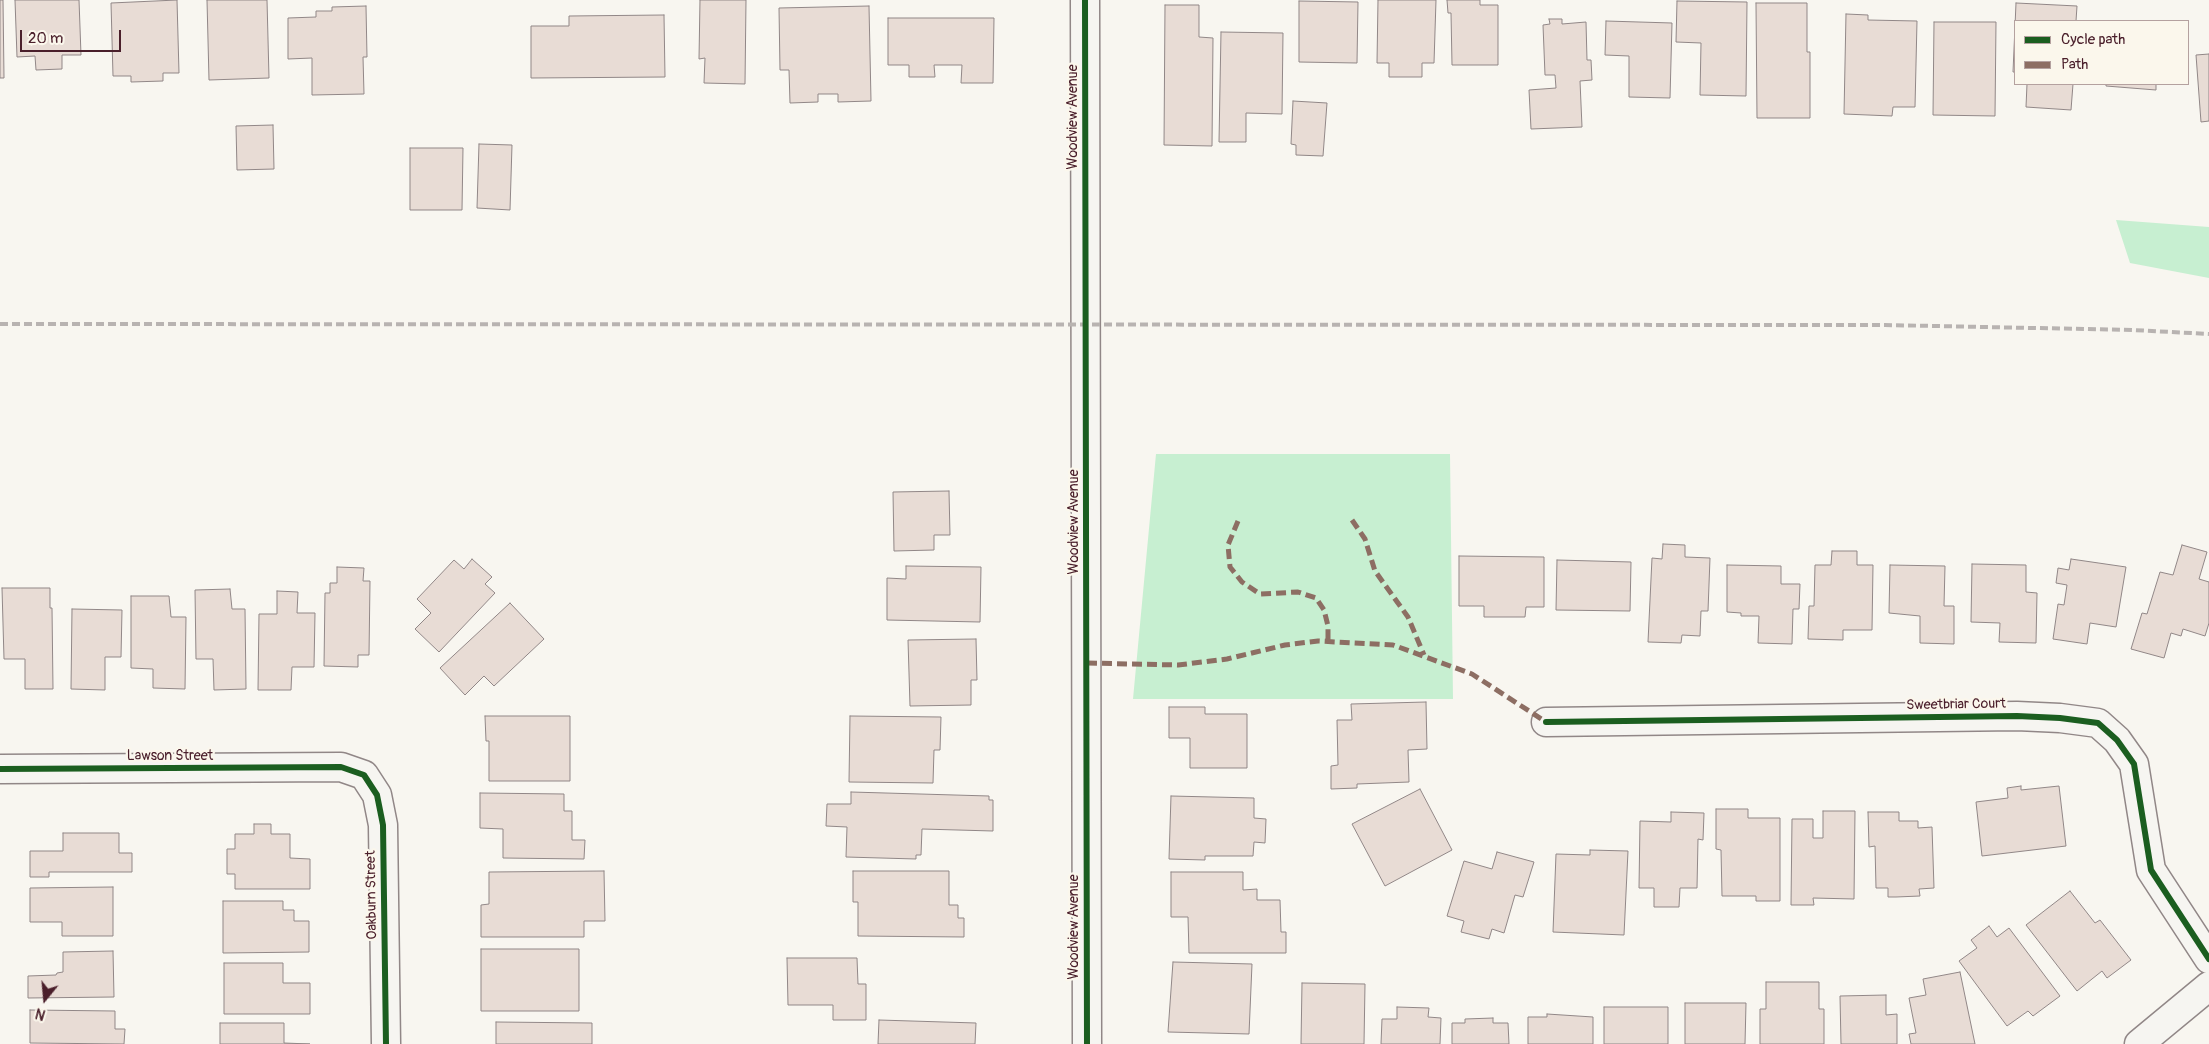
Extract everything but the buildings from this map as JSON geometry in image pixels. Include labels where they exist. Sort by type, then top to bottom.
[{"type":"street","name":"Woodview Avenue","points":[[1085,0],[1087,1044]]},
{"type":"street","name":"Sweetbriar Court","points":[[1546,722],[2017,716],[2060,718],[2098,723],[2117,740],[2134,764],[2151,870],[2209,959]]},
{"type":"street","name":"Lawson Street","points":[[0,769],[341,767]]},
{"type":"street","name":"Oakburn Street","points":[[341,767],[364,775],[377,794],[383,825],[386,1044]]},
{"type":"street","points":[[2139,1044],[2209,986]]},
{"type":"green space","points":[[2116,220],[2209,227],[2209,278],[2130,263]]},
{"type":"green space","points":[[1156,454],[1450,454],[1453,699],[1133,699]]},
{"type":"railway","points":[[0,324],[1885,325],[2133,330],[2209,334]]},
{"type":"marked path","points":[[1352,520],[1365,539],[1375,571],[1408,617],[1424,655]]},
{"type":"marked path","points":[[1238,521],[1228,545],[1230,567],[1242,582],[1260,594],[1298,592],[1316,598],[1324,610],[1328,626],[1328,642]]},
{"type":"marked path","points":[[1087,663],[1178,665],[1227,659],[1285,645],[1318,641],[1393,645],[1472,674],[1546,722]]},
{"type":"cycle path","points":[[1085,0],[1087,1044]]},
{"type":"cycle path","points":[[1546,722],[2017,716],[2060,718],[2098,723],[2117,740],[2134,764],[2151,870],[2209,959]]},
{"type":"cycle path","points":[[0,769],[341,767],[364,775],[377,795],[383,825],[386,1044]]}]
